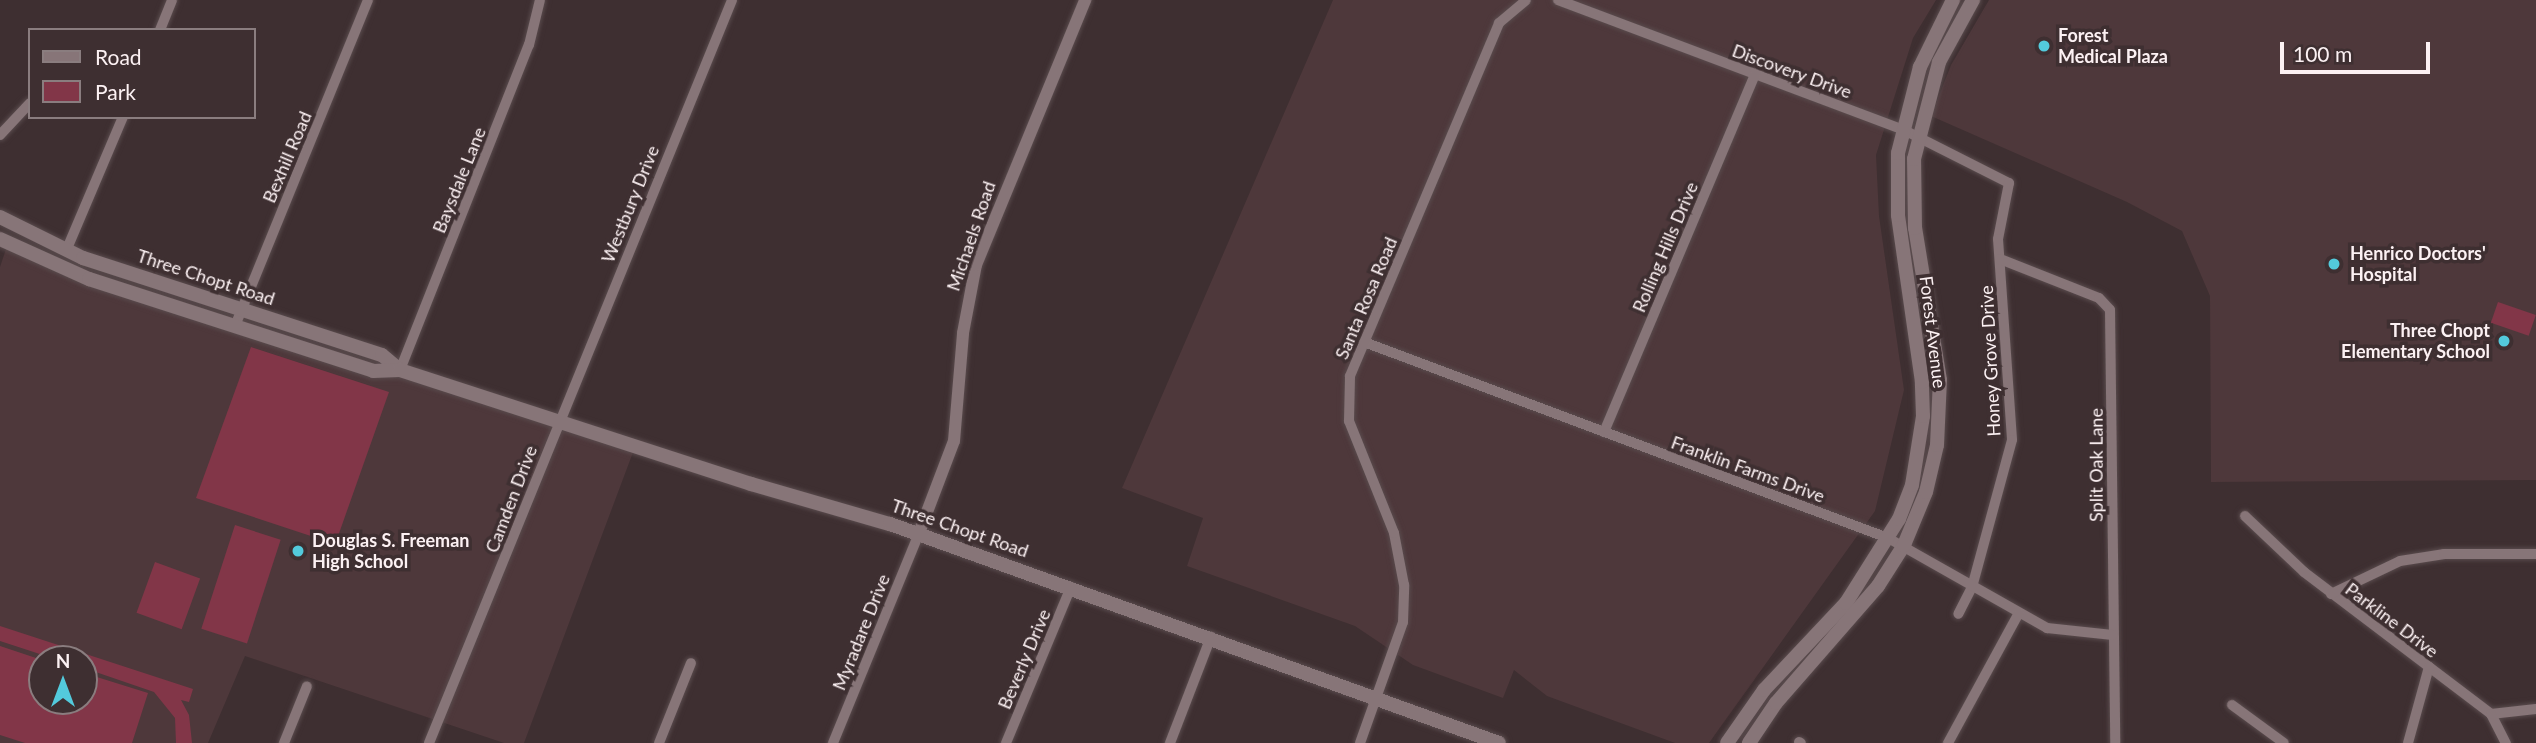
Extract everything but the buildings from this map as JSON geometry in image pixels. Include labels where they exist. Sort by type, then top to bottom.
[{"type":"main road","name":"Forest Avenue","points":[[1727,743],[1764,690],[1846,603],[1888,538],[1912,485],[1923,416],[1920,360],[1898,215],[1902,129],[1920,67],[1953,0]]},
{"type":"main road","name":"Forest Avenue","points":[[1749,743],[1776,703],[1863,607],[1903,545],[1929,482],[1941,410],[1938,351],[1915,228],[1917,137],[1938,62],[1973,0]]},
{"type":"main road","name":"Three Chopt Road","points":[[0,217],[66,251],[382,355],[400,370]]},
{"type":"main road","name":"Three Chopt Road","points":[[0,239],[70,272],[373,371],[400,370],[919,533],[1499,743]]},
{"type":"street","points":[[161,28],[172,0]]},
{"type":"street","name":"Bexhill Road","points":[[235,326],[368,0]]},
{"type":"street","name":"Baysdale Lane","points":[[400,370],[529,45],[540,0]]},
{"type":"street","name":"Westbury Drive","points":[[558,421],[732,0]]},
{"type":"street","name":"Michaels Road","points":[[919,533],[954,441],[963,332],[976,265],[1085,0]]},
{"type":"street","name":"Discovery Drive","points":[[1558,0],[1902,129],[2009,183]]},
{"type":"street","name":"Santa Rosa Road","points":[[1360,743],[1403,622],[1404,585],[1394,533],[1349,421],[1350,376],[1499,23],[1524,1]]},
{"type":"street","name":"Rolling Hills Drive","points":[[1604,432],[1755,74]]},
{"type":"street","points":[[0,135],[28,105]]},
{"type":"street","points":[[66,251],[122,119]]},
{"type":"street","name":"Honey Grove Drive","points":[[1958,614],[1972,587],[2012,440],[1998,239],[2009,183]]},
{"type":"street","name":"Split Oak Lane","points":[[2000,259],[2099,298],[2109,306],[2115,743]]},
{"type":"street","name":"Franklin Farms Drive","points":[[1364,342],[1888,538],[2018,613],[2064,633],[2113,635]]},
{"type":"street","name":"Camden Drive","points":[[429,743],[558,421]]},
{"type":"street","name":"Parkline Drive","points":[[2245,516],[2332,594],[2491,714]]},
{"type":"street","name":"Myradare Drive","points":[[833,743],[919,533]]},
{"type":"street","points":[[2332,594],[2400,561],[2444,554],[2536,554]]},
{"type":"street","name":"Beverly Drive","points":[[1006,743],[1071,587]]},
{"type":"street","points":[[1948,743],[2018,613]]},
{"type":"street","points":[[1170,743],[1211,637]]},
{"type":"street","points":[[659,743],[691,663]]},
{"type":"street","points":[[2407,743],[2430,667]]},
{"type":"street","points":[[284,743],[307,686]]},
{"type":"street","points":[[2232,705],[2284,743]]},
{"type":"street","points":[[2506,743],[2491,714],[2536,709]]},
{"type":"shaded area","points":[[1333,0],[1936,0],[1913,38],[1876,155],[1879,216],[1904,390],[1875,511],[1709,743],[1675,743],[1547,696],[1514,670],[1503,698],[1413,665],[1355,626],[1187,566],[1203,518],[1122,488]]},
{"type":"shaded area","name":"Henrico Doctors' Hospital","points":[[1989,0],[2536,0],[2536,480],[2211,482],[2210,296],[2182,231],[2127,202],[1931,116],[1951,65]]},
{"type":"shaded area","name":"Douglas S. Freeman High School","points":[[10,237],[76,267],[635,447],[524,743],[504,743],[245,656],[208,743],[0,743],[0,267]]},
{"type":"green space","points":[[2498,302],[2536,315],[2529,336],[2491,323]]},
{"type":"green space","points":[[251,347],[389,392],[337,539],[329,542],[196,498]]},
{"type":"green space","points":[[235,525],[281,540],[247,643],[201,629]]},
{"type":"green space","points":[[155,562],[200,578],[182,629],[137,613]]},
{"type":"green space","points":[[0,626],[58,645],[28,645],[28,650],[0,641]]},
{"type":"green space","points":[[0,646],[28,655],[28,715],[98,715],[98,677],[148,693],[132,743],[25,743],[0,735]]},
{"type":"green space","points":[[98,658],[193,689],[189,702],[181,700],[189,715],[192,743],[176,743],[175,718],[154,692],[98,673]]},
{"type":"place","name":"Forest Medical Plaza","points":[[2044,46]]},
{"type":"place","name":"Henrico Doctors' Hospital","points":[[2334,264]]},
{"type":"place","name":"Three Chopt Elementary School","points":[[2504,341]]},
{"type":"place","name":"Douglas S. Freeman High School","points":[[298,551]]}]
